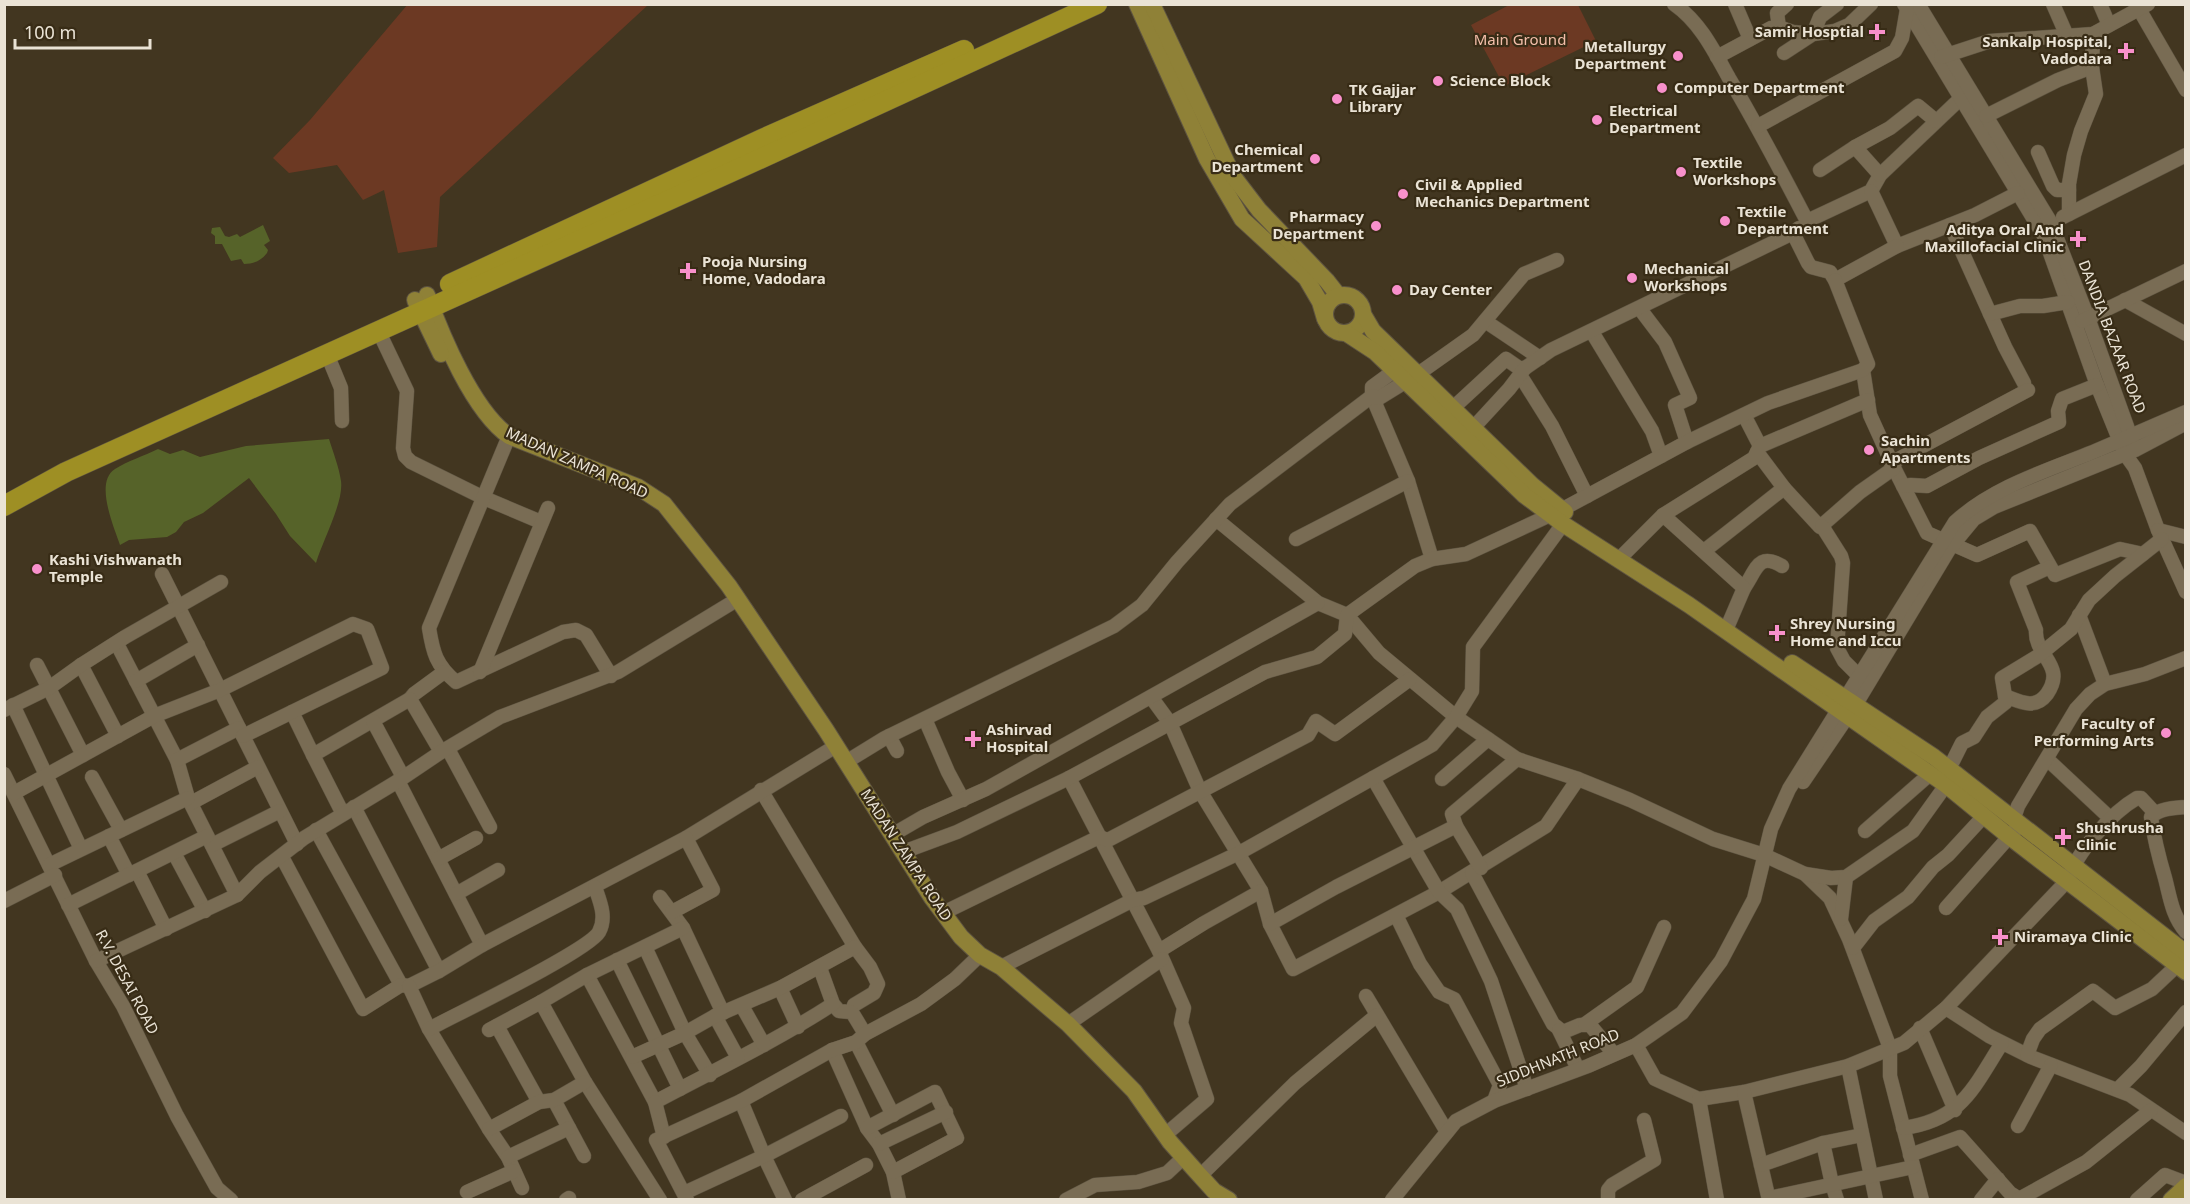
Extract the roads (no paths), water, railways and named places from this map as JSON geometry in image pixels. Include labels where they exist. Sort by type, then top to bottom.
[{"type":"highway","points":[[4,506],[66,472],[378,330],[423,303],[762,139],[1066,4]]},
{"type":"highway","points":[[4,491],[182,405],[740,168],[1097,4]]},
{"type":"main road","points":[[1137,4],[1212,169],[1242,219],[1306,278],[1320,302],[1331,329],[1341,333],[1356,329],[1360,325],[1363,314]]},
{"type":"main road","points":[[1152,4],[1233,176],[1259,210],[1327,280],[1338,295]]},
{"type":"main road","points":[[1325,319],[1325,307],[1332,298],[1344,294],[1355,298],[1373,331],[1406,372],[1524,495],[1622,555],[1938,768],[1984,816],[2015,827],[2074,865],[2184,962]]},
{"type":"main road","name":"MADAN ZAMPA ROAD","points":[[423,303],[480,405],[508,440],[638,487],[664,504],[738,600],[961,937],[980,955],[1001,967],[1068,1024],[1134,1091],[1165,1135],[1200,1176],[1214,1191],[1229,1200]]},
{"type":"main road","points":[[1346,333],[1454,407],[1532,485],[1558,516]]},
{"type":"main road","points":[[1953,784],[1991,803],[2067,881],[2184,962]]},
{"type":"main road","points":[[2171,1200],[2186,1184]]},
{"type":"street","points":[[1674,4],[1687,13],[1708,42],[1758,126],[1808,221]]},
{"type":"street","points":[[1736,4],[1750,39]]},
{"type":"street","points":[[1779,27],[1777,13],[1787,4]]},
{"type":"street","points":[[1784,53],[1813,34],[1820,17],[1837,4]]},
{"type":"street","points":[[2053,4],[2067,36]]},
{"type":"street","points":[[2100,4],[2109,25]]},
{"type":"street","points":[[1717,57],[1771,28],[1779,27],[1793,32],[1813,34],[1843,28],[1868,5]]},
{"type":"street","points":[[1758,126],[1895,51],[1902,38],[1910,6]]},
{"type":"street","name":"DANDIA BAZAAR ROAD","points":[[1910,6],[1942,56],[1986,116],[2045,226],[2160,534]]},
{"type":"street","points":[[1942,56],[1990,41],[2093,34],[2143,7],[2186,90]]},
{"type":"street","points":[[2069,214],[2069,190],[2081,130],[2096,94],[2092,67],[2093,34]]},
{"type":"street","name":"DANDIA BAZAAR ROAD","points":[[1942,56],[1961,98],[2018,193],[2045,226],[2067,302],[2082,321],[2097,386],[2128,445]]},
{"type":"street","points":[[1986,116],[2064,77],[2092,67]]},
{"type":"street","points":[[1473,428],[1522,372],[1551,350],[1640,309],[1793,233],[1808,221],[1871,191],[1880,175],[1961,98]]},
{"type":"street","points":[[1820,170],[1890,128],[1918,106],[1936,121]]},
{"type":"street","points":[[1856,147],[1880,175]]},
{"type":"street","points":[[2038,152],[2053,186],[2057,190],[2069,190]]},
{"type":"street","points":[[2045,226],[2186,155]]},
{"type":"street","points":[[1871,191],[1897,246]]},
{"type":"street","points":[[1835,280],[1897,246],[1975,215],[2018,193]]},
{"type":"street","points":[[1822,526],[1893,466],[2026,387],[1950,225]]},
{"type":"street","points":[[903,852],[957,832],[1069,778],[1265,672],[1317,657],[1344,634],[1347,615],[1415,566],[1432,559],[1466,554],[1558,516],[1587,496],[1687,442],[1768,403],[1863,369],[1868,364],[1835,280],[1830,272],[1811,267],[1793,233]]},
{"type":"street","points":[[1372,396],[1379,398],[1406,372],[1473,335],[1524,274],[1557,260]]},
{"type":"street","points":[[2082,321],[2186,271]]},
{"type":"street","points":[[2125,300],[2186,334]]},
{"type":"street","points":[[1990,314],[2020,306],[2043,306],[2067,302]]},
{"type":"street","points":[[1640,309],[1665,342],[1690,398],[1675,405],[1687,442]]},
{"type":"street","points":[[1485,321],[1540,357]]},
{"type":"street","points":[[378,330],[407,391],[403,448],[405,456],[411,462],[484,498],[541,522]]},
{"type":"street","points":[[1592,332],[1652,431],[1661,456]]},
{"type":"street","points":[[327,354],[341,388],[342,421]]},
{"type":"street","points":[[1454,407],[1506,359],[1522,372],[1587,496]]},
{"type":"street","points":[[1863,369],[1870,415],[1927,533],[1977,555],[2030,531],[2055,575],[2120,549],[2143,554]]},
{"type":"street","points":[[1903,486],[1911,484],[1928,486],[1979,458],[2059,422],[2058,411],[2062,399],[2097,386]]},
{"type":"street","points":[[1372,396],[1408,481],[1432,559]]},
{"type":"street","points":[[846,762],[889,736],[1114,626],[1142,605],[1177,562],[1230,504],[1372,396]]},
{"type":"street","points":[[1622,555],[1663,515],[1754,458],[1758,449],[1868,400]]},
{"type":"street","points":[[2128,445],[2186,412]]},
{"type":"street","points":[[1744,415],[1758,449],[1784,488],[1820,527],[1822,526],[1841,556],[1843,563],[1837,648],[1844,662],[1863,680]]},
{"type":"street","points":[[2128,445],[2186,423]]},
{"type":"street","points":[[508,440],[444,587],[429,628],[433,655],[444,672],[456,682],[563,632],[576,630],[586,635],[610,676]]},
{"type":"street","name":"SIDDHNATH ROAD","points":[[1392,1200],[1456,1121],[1494,1101],[1578,1070],[1636,1045],[1682,1013],[1721,961],[1754,899],[1771,829],[1781,809],[1797,792],[1948,542],[1955,522],[1981,502],[2024,481],[2128,445]]},
{"type":"street","points":[[1296,539],[1408,481]]},
{"type":"street","points":[[1704,551],[1784,488]]},
{"type":"street","points":[[480,672],[548,508]]},
{"type":"street","points":[[1663,515],[1744,588]]},
{"type":"street","points":[[1001,967],[1133,900],[1144,898],[1239,853],[1432,745],[1456,717],[1472,691],[1473,647],[1558,516]]},
{"type":"street","points":[[1216,519],[1318,603],[1347,615],[1379,653],[1456,717],[1516,759],[1578,779],[1630,800],[1713,839],[1764,855],[1806,874],[1831,878],[1846,877],[1913,831],[1953,784]]},
{"type":"street","points":[[2160,534],[2186,537]]},
{"type":"street","points":[[1865,831],[1938,768],[1953,761],[1962,743],[1974,737],[1987,717],[2006,702],[2002,678],[2043,652],[2071,629],[2089,600],[2143,554],[2160,534]]},
{"type":"street","points":[[2160,534],[2186,592]]},
{"type":"street","points":[[1728,626],[1744,588],[1761,563],[1765,559],[1782,566]]},
{"type":"street","points":[[2005,696],[2030,705],[2039,702],[2055,679],[2053,669],[2035,638],[2036,630],[2017,582],[2050,567]]},
{"type":"street","points":[[162,574],[297,844]]},
{"type":"street","points":[[81,849],[47,774],[9,707],[49,688],[81,665],[221,582]]},
{"type":"street","points":[[96,961],[237,895],[260,873],[316,830],[500,717],[610,676],[738,600]]},
{"type":"street","points":[[892,835],[923,817],[986,789],[1318,603]]},
{"type":"street","points":[[2079,615],[2105,684]]},
{"type":"street","points":[[14,793],[154,716],[220,690],[353,624],[367,629],[382,668],[292,712],[177,760]]},
{"type":"street","points":[[117,644],[177,760],[189,801],[237,895]]},
{"type":"street","points":[[136,681],[198,645]]},
{"type":"street","points":[[1946,908],[2015,827],[2018,806],[2076,709],[2090,694],[2105,684],[2145,674],[2186,658]]},
{"type":"street","points":[[37,665],[83,755]]},
{"type":"street","points":[[81,665],[118,736]]},
{"type":"street","points":[[313,755],[410,699],[444,672]]},
{"type":"street","points":[[943,913],[1099,837],[1108,840],[1308,735],[1316,721],[1335,734],[1410,679]]},
{"type":"street","points":[[1151,696],[1170,723],[1200,791],[1261,891],[1270,924],[1293,969],[1439,892],[1546,826],[1578,779]]},
{"type":"street","points":[[410,699],[444,750],[490,827]]},
{"type":"street","points":[[292,712],[313,755],[348,811],[439,970]]},
{"type":"street","points":[[925,719],[963,800]]},
{"type":"street","points":[[373,721],[438,859],[483,945]]},
{"type":"street","points":[[889,736],[897,751]]},
{"type":"street","points":[[1442,779],[1488,739]]},
{"type":"street","points":[[282,857],[363,1009],[686,838],[836,746]]},
{"type":"street","points":[[1516,759],[1452,814],[1476,870],[1578,1070]]},
{"type":"street","points":[[2047,759],[2110,818]]},
{"type":"street","points":[[4,901],[81,849],[189,801],[258,767]]},
{"type":"street","name":"R.V. DESAI ROAD","points":[[4,774],[96,961],[123,1006],[177,1116],[217,1188],[231,1200]]},
{"type":"street","points":[[92,777],[133,873],[166,929]]},
{"type":"street","points":[[1069,778],[1161,955],[1184,1008],[1181,1023],[1208,1099],[1165,1135]]},
{"type":"street","points":[[1373,778],[1439,892],[1457,909],[1491,981],[1527,1089]]},
{"type":"street","points":[[761,790],[855,947],[870,967],[878,984],[874,993],[854,1005]]},
{"type":"street","points":[[1636,1045],[1655,1079],[1699,1099],[1744,1092],[1848,1066],[1904,1043],[1946,1008],[2067,881],[2074,865],[2110,818],[2137,798],[2141,798],[2155,813]]},
{"type":"street","points":[[2186,807],[2155,813],[2151,817],[2169,901],[2186,932]]},
{"type":"street","points":[[68,905],[174,853],[210,841],[280,811]]},
{"type":"street","points":[[1853,948],[1874,921],[1908,897],[1933,867],[1948,855],[1984,816]]},
{"type":"street","points":[[1270,924],[1456,825]]},
{"type":"street","points":[[316,830],[429,1029],[489,1129],[508,1156],[522,1188]]},
{"type":"street","points":[[438,859],[476,838]]},
{"type":"street","points":[[672,912],[713,890],[686,838]]},
{"type":"street","points":[[174,853],[205,911]]},
{"type":"street","points":[[456,894],[498,870]]},
{"type":"street","points":[[1806,874],[1830,898],[1841,920],[1890,1048],[1890,1076],[1922,1200]]},
{"type":"street","points":[[1841,920],[1846,877]]},
{"type":"street","points":[[429,1029],[575,952],[598,934],[603,919],[595,887]]},
{"type":"street","points":[[1068,1024],[1204,923],[1261,891]]},
{"type":"street","points":[[660,897],[683,928],[738,1058]]},
{"type":"street","points":[[1396,915],[1420,964],[1439,992],[1454,999],[1500,1085],[1494,1101]]},
{"type":"street","points":[[1558,1030],[1563,1032],[1585,1024],[1637,987],[1664,927]]},
{"type":"street","points":[[539,1102],[493,1028],[587,975],[683,928]]},
{"type":"street","points":[[645,947],[685,1033],[710,1075]]},
{"type":"street","points":[[632,1057],[780,988],[855,947]]},
{"type":"street","points":[[841,1116],[685,1196],[656,1140],[741,1101],[921,1004],[955,979],[980,955]]},
{"type":"street","points":[[617,960],[680,1089]]},
{"type":"street","points":[[2027,1055],[2040,1029],[2093,991],[2115,1008],[2152,989],[2184,962]]},
{"type":"street","points":[[820,968],[834,1004],[839,1011],[850,1012],[893,1115]]},
{"type":"street","points":[[587,975],[655,1102],[664,1137]]},
{"type":"street","points":[[780,988],[798,1027]]},
{"type":"street","points":[[1366,996],[1447,1132]]},
{"type":"street","points":[[542,1002],[585,1082],[660,1200]]},
{"type":"street","points":[[655,1102],[798,1027],[834,1004]]},
{"type":"street","points":[[742,1006],[764,1045]]},
{"type":"street","points":[[1946,1008],[2027,1055],[2130,1095],[2186,1133]]},
{"type":"street","points":[[2118,1089],[2186,1012]]},
{"type":"street","points":[[1200,1176],[1295,1083],[1377,1015]]},
{"type":"street","points":[[1585,1024],[1590,1025],[1614,1054]]},
{"type":"street","points":[[1920,1028],[1954,1110]]},
{"type":"street","points":[[1903,1128],[1925,1125],[1954,1110],[1975,1085],[2002,1042]]},
{"type":"street","points":[[832,1050],[867,1128],[879,1144],[893,1172],[899,1200]]},
{"type":"street","points":[[2018,1126],[2050,1065]]},
{"type":"street","points":[[1848,1066],[1876,1200]]},
{"type":"street","points":[[489,1129],[539,1102],[554,1100],[585,1082]]},
{"type":"street","points":[[867,1128],[935,1092],[957,1138],[893,1172]]},
{"type":"street","points":[[1744,1092],[1769,1199],[1870,1176],[1912,1161],[1959,1137],[2010,1193],[2020,1199],[2086,1162],[2151,1110]]},
{"type":"street","points":[[1699,1099],[1717,1200]]},
{"type":"street","points":[[554,1100],[584,1156]]},
{"type":"street","points":[[741,1101],[785,1200]]},
{"type":"street","points":[[879,1144],[946,1112]]},
{"type":"street","points":[[1608,1200],[1608,1190],[1612,1185],[1654,1160],[1644,1120]]},
{"type":"street","points":[[508,1156],[569,1128]]},
{"type":"street","points":[[1761,1165],[1823,1143],[1862,1135]]},
{"type":"street","points":[[1823,1143],[1837,1200]]},
{"type":"street","points":[[1066,1200],[1095,1185],[1138,1182],[1167,1173],[1184,1157]]},
{"type":"street","points":[[802,1200],[866,1165]]},
{"type":"street","points":[[467,1192],[514,1171]]},
{"type":"street","points":[[2137,1200],[2165,1175],[2186,1184]]},
{"type":"street","points":[[1981,1200],[1998,1179]]},
{"type":"place","name":"Samir Hosptial","points":[[1877,32]]},
{"type":"place","name":"Sankalp Hospital, Vadodara","points":[[2126,51]]},
{"type":"place","name":"Metallurgy Department","points":[[1678,56]]},
{"type":"place","name":"Science Block","points":[[1438,81]]},
{"type":"place","name":"Computer Department","points":[[1662,88]]},
{"type":"place","name":"TK Gajjar Library","points":[[1337,99]]},
{"type":"place","name":"Electrical Department","points":[[1597,120]]},
{"type":"place","name":"Chemical Department","points":[[1315,159]]},
{"type":"place","name":"Textile Workshops","points":[[1681,172]]},
{"type":"place","name":"Civil & Applied Mechanics Department","points":[[1403,194]]},
{"type":"place","name":"Textile Department","points":[[1725,221]]},
{"type":"place","name":"Pharmacy Department","points":[[1376,226]]},
{"type":"place","name":"Aditya Oral And Maxillofacial Clinic","points":[[2078,239]]},
{"type":"place","name":"Pooja Nursing Home, Vadodara","points":[[688,271]]},
{"type":"place","name":"Mechanical Workshops","points":[[1632,278]]},
{"type":"place","name":"Day Center","points":[[1397,290]]},
{"type":"place","name":"Sachin Apartments","points":[[1869,450]]},
{"type":"place","name":"Kashi Vishwanath Temple","points":[[37,569]]},
{"type":"place","name":"Shrey Nursing Home and Iccu","points":[[1777,633]]},
{"type":"place","name":"Faculty of Performing Arts","points":[[2166,733]]},
{"type":"place","name":"Ashirvad Hospital","points":[[973,739]]},
{"type":"place","name":"Shushrusha Clinic","points":[[2063,837]]},
{"type":"place","name":"Niramaya Clinic","points":[[2000,937]]},
{"type":"park label","name":"Main Ground","points":[[1520,40]]}]
